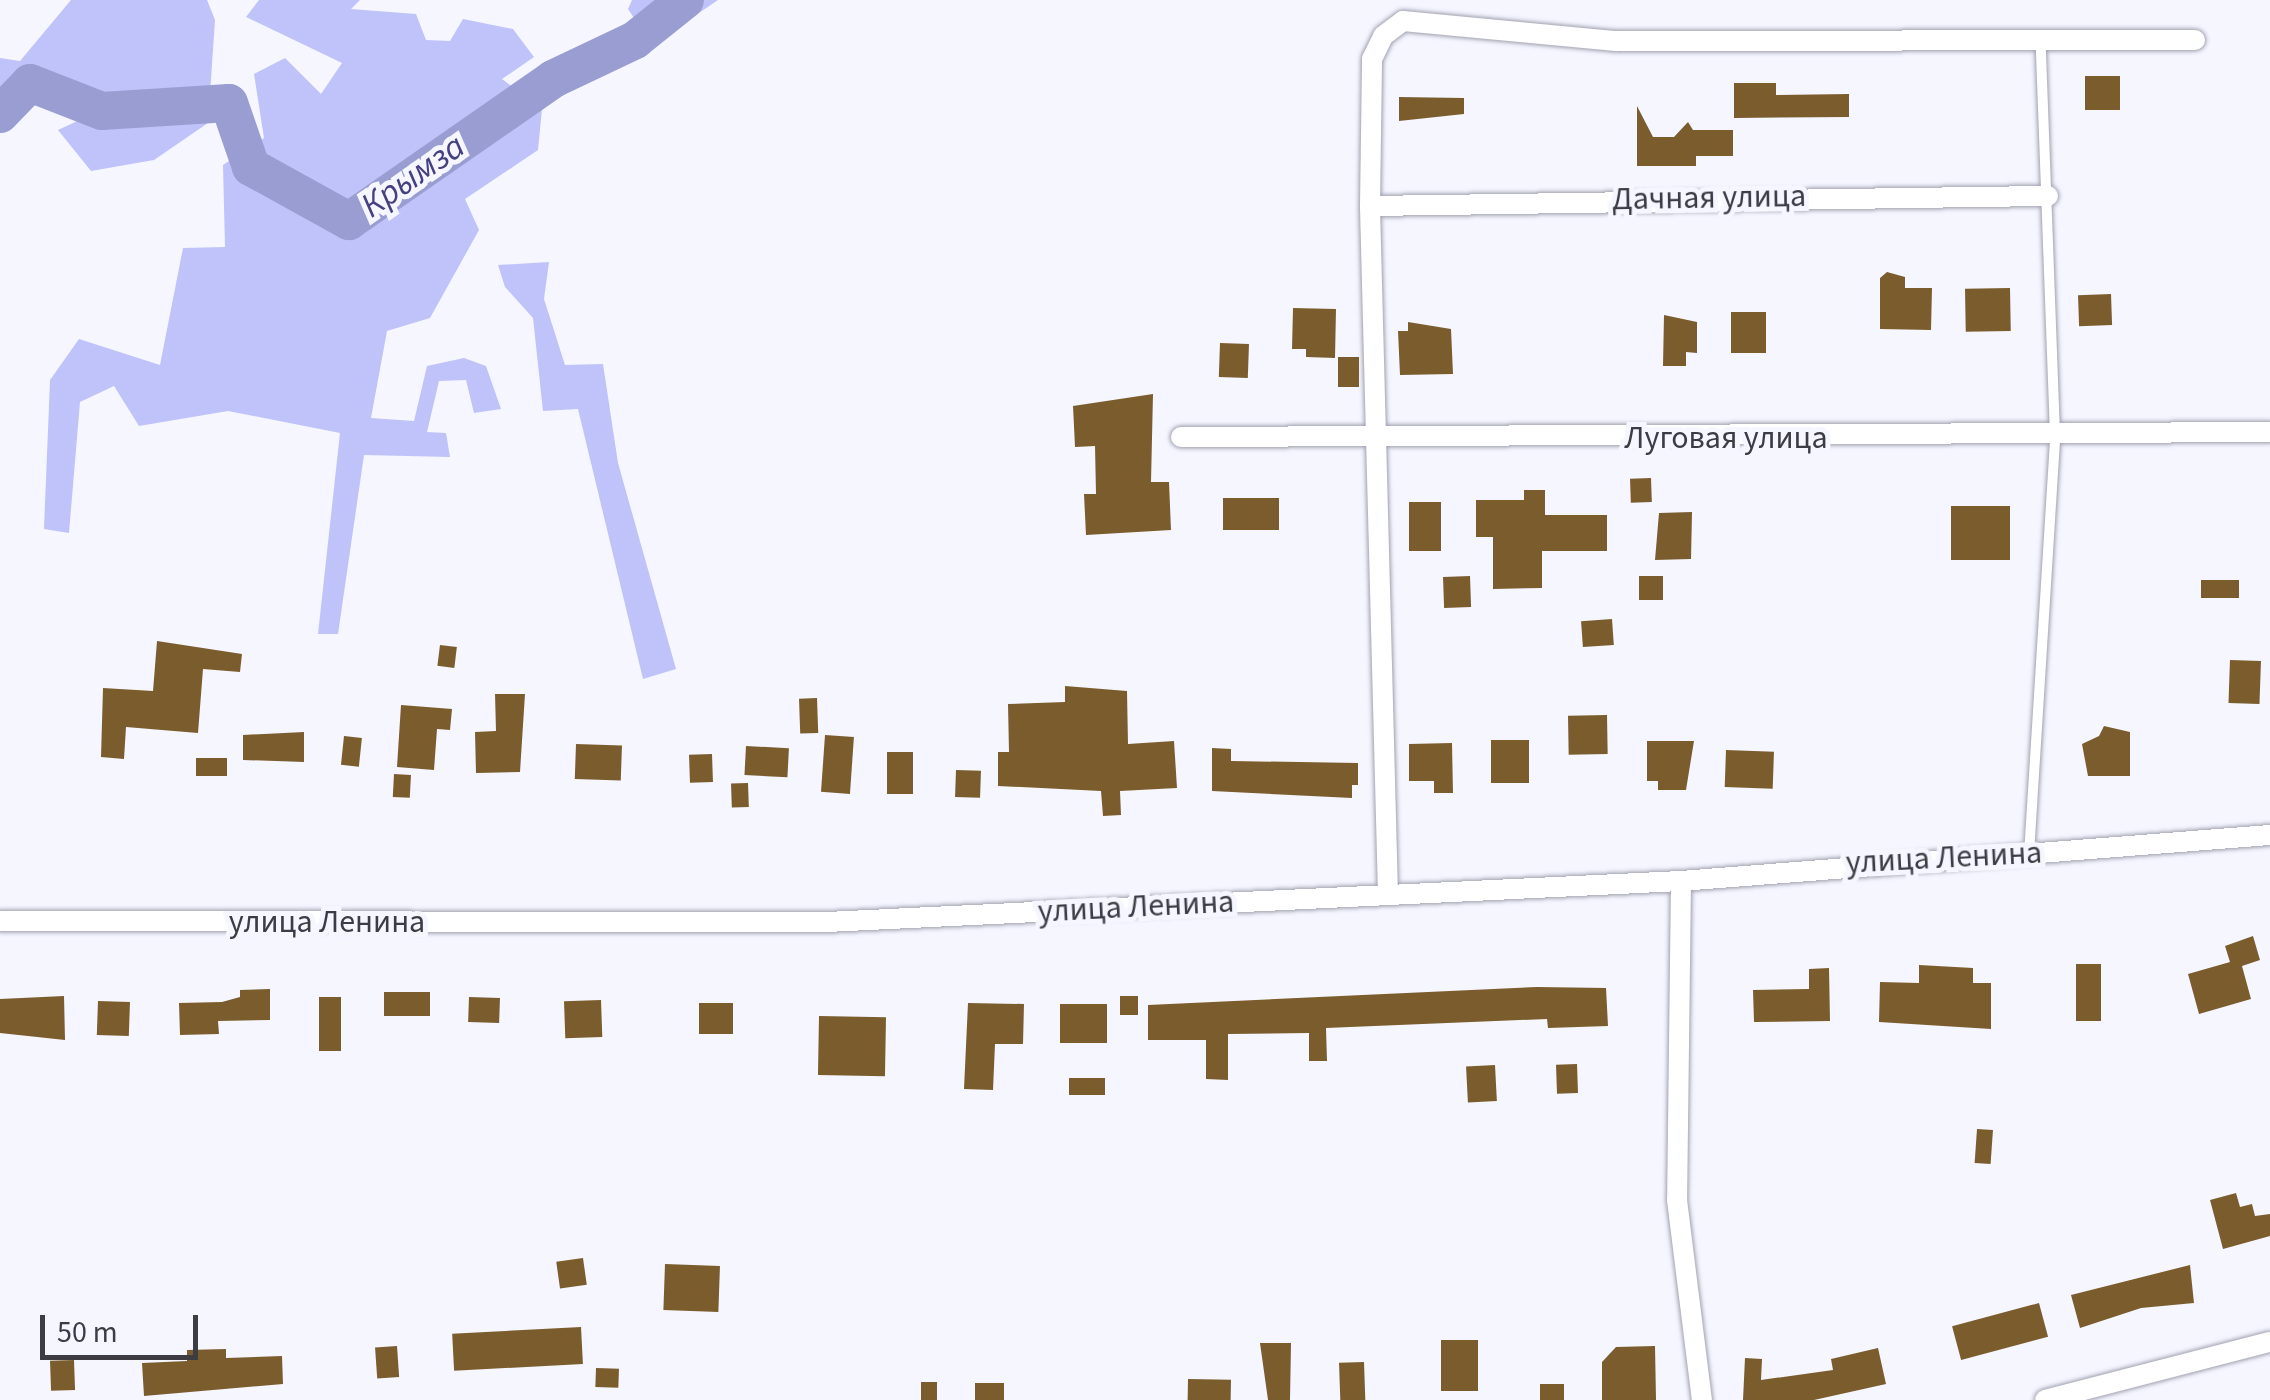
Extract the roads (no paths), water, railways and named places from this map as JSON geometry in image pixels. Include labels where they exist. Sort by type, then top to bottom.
[{"type":"street","points":[[1388,895],[1370,206],[1372,59],[1383,36],[1403,22],[1616,41],[2041,44],[2195,40]]},
{"type":"street","name":"Дачная улица","points":[[1370,206],[2048,196]]},
{"type":"street","name":"Луговая улица","points":[[1181,437],[2270,432]]},
{"type":"street","name":"улица Ленина","points":[[0,921],[828,922],[1681,881],[1868,861],[2029,854],[2270,834]]},
{"type":"street","points":[[1681,881],[1677,1200],[1702,1400]]},
{"type":"street","points":[[2045,1400],[2270,1342]]},
{"type":"lane","points":[[2029,854],[2055,435],[2041,44]]},
{"type":"waterway","name":"Крымза","points":[[0,114],[30,83],[102,111],[229,103],[251,167],[349,221],[553,79],[635,40],[685,0]]}]
